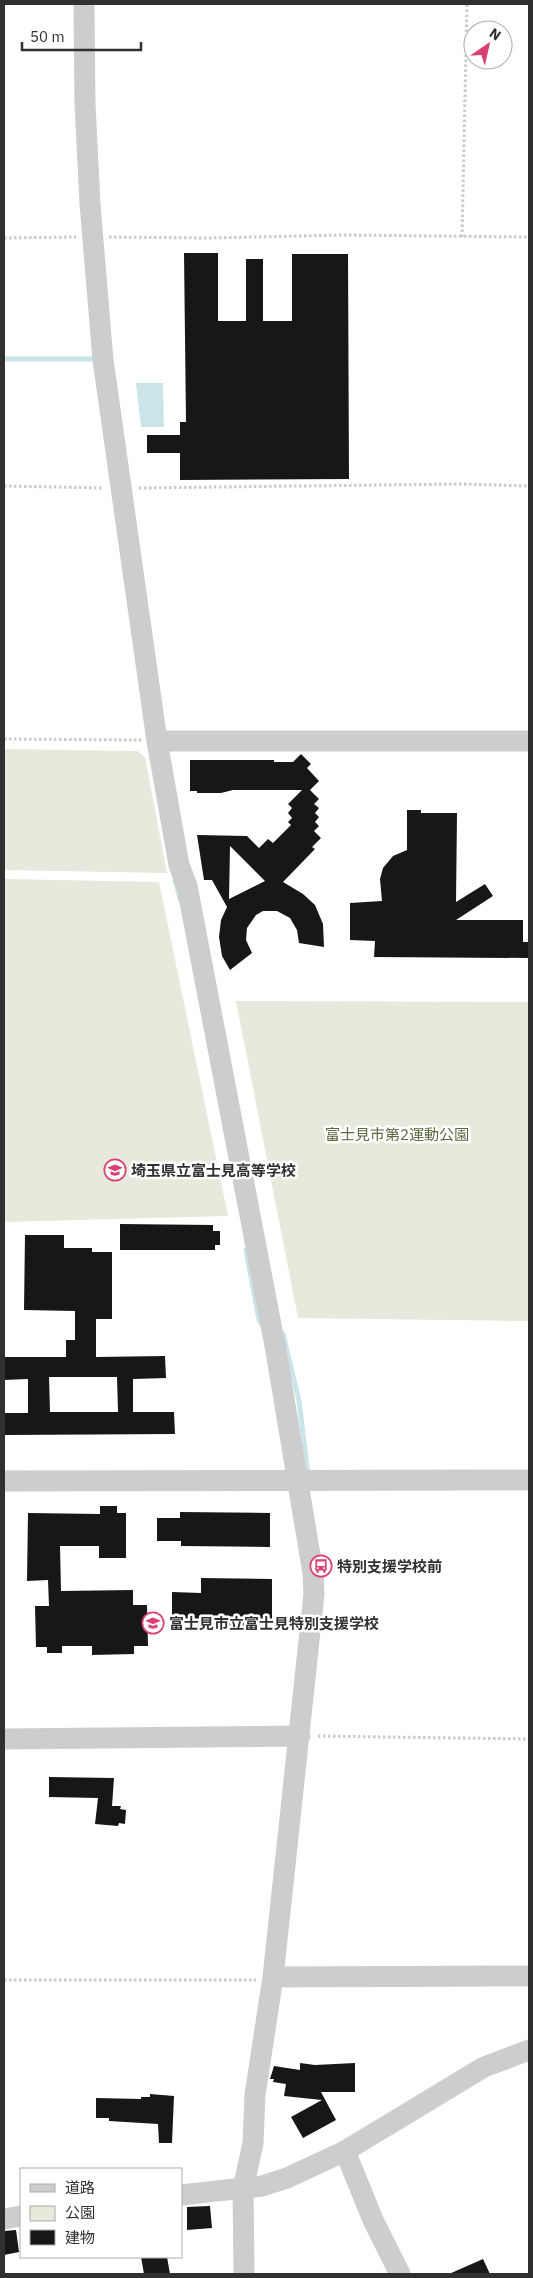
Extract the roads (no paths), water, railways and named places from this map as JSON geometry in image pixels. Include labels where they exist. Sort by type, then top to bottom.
[{"type":"street","points":[[84,4],[85,104],[93,237],[103,360],[120,488],[157,740],[180,865],[187,886],[274,1342],[314,1594],[273,1978],[255,2095],[253,2143],[243,2189],[244,2274]]},
{"type":"street","points":[[157,740],[529,741]]},
{"type":"street","points":[[4,1482],[529,1480]]},
{"type":"street","points":[[4,1739],[300,1736]]},
{"type":"street","points":[[273,1978],[529,1976]]},
{"type":"street","points":[[182,2196],[262,2186],[287,2178],[345,2151],[484,2067],[529,2050]]},
{"type":"street","points":[[345,2151],[373,2220],[400,2274]]},
{"type":"street","points":[[4,2219],[20,2216]]},
{"type":"water","points":[[136,383],[163,383],[164,427],[141,427]]},
{"type":"waterway","points":[[4,359],[98,359]]},
{"type":"waterway","points":[[175,880],[181,901]]},
{"type":"waterway","points":[[246,1250],[259,1320],[263,1326]]},
{"type":"waterway","points":[[283,1334],[299,1401],[308,1475]]},
{"type":"place","name":"埼玉県立富士見高等学校","points":[[115,1170]]},
{"type":"place","name":"特別支援学校前","points":[[321,1566]]},
{"type":"place","name":"富士見市立富士見特別支援学校","points":[[153,1623]]},
{"type":"park label","name":"富士見市第2運動公園","points":[[397,1134]]}]
